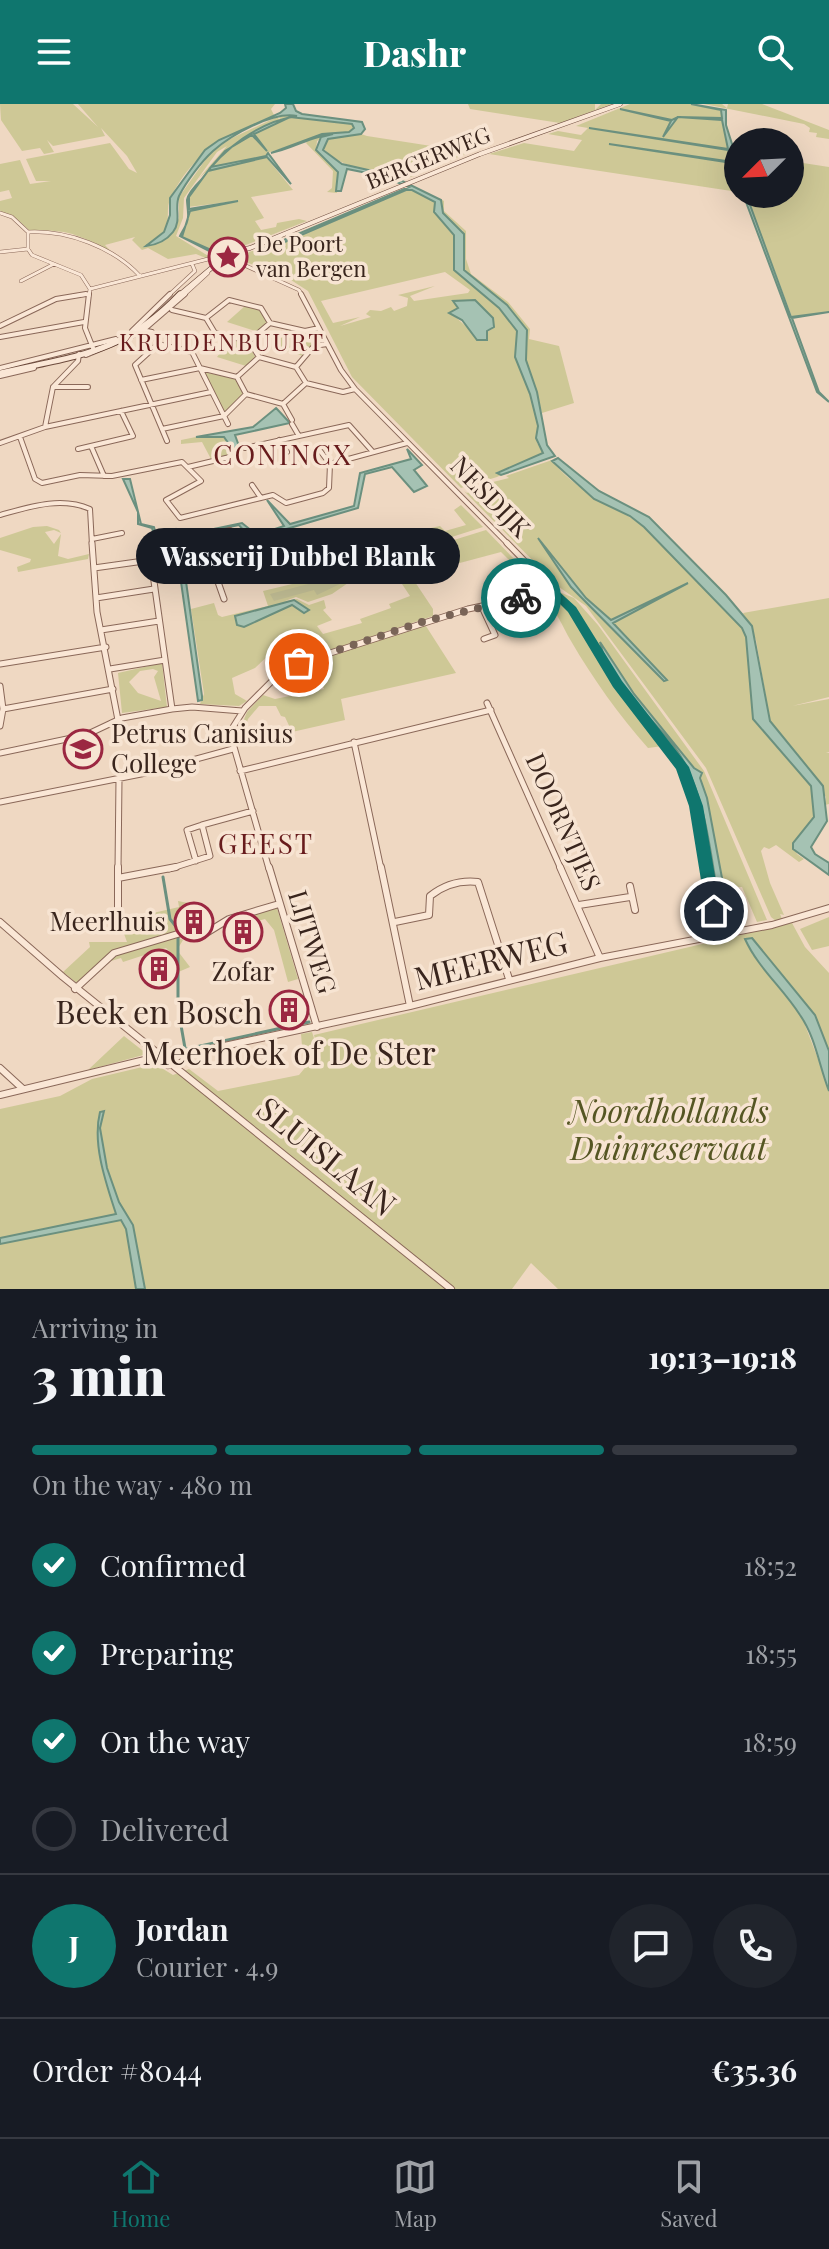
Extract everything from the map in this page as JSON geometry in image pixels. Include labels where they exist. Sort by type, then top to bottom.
[{"type":"main road","name":"BERGERWEG","points":[[234,257],[483,152],[620,104]]},
{"type":"main road","points":[[0,373],[125,340],[141,331],[195,274],[222,259],[234,257]]},
{"type":"main road","points":[[195,274],[213,267],[222,259]]},
{"type":"street","points":[[0,213],[12,217],[28,232],[52,231],[77,235],[132,267],[140,276]]},
{"type":"street","points":[[28,232],[28,249],[32,255],[81,275],[89,291],[84,322],[87,342],[93,348]]},
{"type":"street","points":[[0,252],[28,249]]},
{"type":"street","points":[[0,326],[56,299],[210,260],[212,256],[222,259]]},
{"type":"street","name":"NESDIJK","points":[[234,257],[296,287],[355,389],[582,621],[618,684],[686,775],[696,806],[718,935]]},
{"type":"street","points":[[21,281],[55,264]]},
{"type":"street","points":[[192,264],[195,274]]},
{"type":"street","points":[[39,361],[64,353],[88,355],[120,346],[147,331],[172,310],[213,267]]},
{"type":"street","points":[[206,318],[229,300],[261,308],[270,323],[305,331],[319,328]]},
{"type":"street","points":[[172,310],[206,318],[215,333],[249,341],[259,357],[296,367],[306,383],[343,392],[355,389]]},
{"type":"street","points":[[0,337],[84,322]]},
{"type":"street","points":[[249,341],[270,323]]},
{"type":"street","points":[[147,331],[152,332],[158,344]]},
{"type":"street","points":[[192,352],[215,333]]},
{"type":"street","points":[[158,344],[192,352]]},
{"type":"street","points":[[158,344],[135,363],[167,441]]},
{"type":"street","points":[[296,367],[314,346],[327,344]]},
{"type":"street","points":[[192,352],[228,424]]},
{"type":"street","points":[[64,353],[79,354]]},
{"type":"street","points":[[0,373],[79,354]]},
{"type":"street","points":[[45,427],[47,401],[53,387],[79,354]]},
{"type":"street","points":[[237,377],[259,357]]},
{"type":"street","points":[[141,380],[200,368],[237,377],[246,394],[283,404],[299,436]]},
{"type":"street","points":[[283,404],[306,383]]},
{"type":"street","points":[[53,387],[88,387]]},
{"type":"street","points":[[0,443],[45,427],[211,392]]},
{"type":"street","points":[[162,429],[224,416],[246,394]]},
{"type":"street","points":[[78,449],[133,436],[121,411]]},
{"type":"street","points":[[245,448],[351,425],[373,452]]},
{"type":"street","points":[[20,437],[38,482],[47,483],[80,475],[104,476],[178,461],[201,481],[166,500],[180,518],[273,495],[286,503],[326,492],[331,477],[330,464],[318,448]]},
{"type":"street","points":[[279,440],[287,452]]},
{"type":"street","points":[[330,464],[408,442]]},
{"type":"street","points":[[91,446],[104,476]]},
{"type":"street","points":[[188,467],[234,456]]},
{"type":"street","points":[[252,485],[261,498]]},
{"type":"street","points":[[0,515],[48,505],[80,504],[90,509],[96,598],[118,720]]},
{"type":"street","points":[[94,568],[151,560],[166,543],[230,530]]},
{"type":"street","points":[[92,539],[122,533]]},
{"type":"street","points":[[224,599],[218,582],[225,573],[288,559],[317,537],[333,537],[343,541],[361,566]]},
{"type":"street","points":[[151,560],[172,709]]},
{"type":"street","points":[[96,598],[154,589]]},
{"type":"street","points":[[0,802],[119,779],[233,749],[233,726],[243,711],[279,675],[299,663],[425,621],[554,591]]},
{"type":"street","points":[[482,607],[495,635],[484,639]]},
{"type":"street","points":[[101,630],[159,621]]},
{"type":"street","points":[[0,664],[106,647]]},
{"type":"street","points":[[110,669],[165,660]]},
{"type":"street","points":[[0,686],[3,709],[0,726]]},
{"type":"street","points":[[3,709],[113,689]]},
{"type":"street","name":"DOORNTJES","points":[[487,703],[600,958]]},
{"type":"street","points":[[0,753],[93,733],[118,720],[172,709],[192,707],[243,711]]},
{"type":"street","points":[[240,771],[491,710]]},
{"type":"street","points":[[354,742],[395,922],[410,1006]]},
{"type":"street","name":"LIJTWEG","points":[[233,749],[317,1027]]},
{"type":"street","points":[[118,916],[119,779]]},
{"type":"street","points":[[196,861],[187,830],[253,811]]},
{"type":"street","points":[[118,878],[158,872],[210,856],[202,825]]},
{"type":"street","points":[[395,922],[429,915],[430,896],[436,890],[471,880],[478,882],[509,979]]},
{"type":"street","points":[[630,886],[635,910]]},
{"type":"street","points":[[579,905],[630,897]]},
{"type":"street","points":[[75,989],[114,953],[178,934],[198,938],[229,919],[279,904]]},
{"type":"street","name":"MEERWEG","points":[[168,1065],[178,1056],[410,1006],[600,958],[807,916],[829,908]]},
{"type":"street","name":"SLUISLAAN","points":[[0,922],[158,1057],[248,1124],[451,1289]]},
{"type":"street","points":[[0,1095],[158,1057]]},
{"type":"street","points":[[0,1068],[24,1090]]},
{"type":"green space","points":[[0,104],[73,104],[98,127],[78,104],[275,104],[271,109],[274,115],[214,146],[191,167],[169,201],[164,233],[147,246],[164,241],[172,232],[179,218],[179,197],[211,152],[232,138],[277,117],[280,120],[279,116],[284,114],[352,122],[358,127],[353,134],[324,136],[317,141],[316,150],[338,172],[337,193],[327,192],[332,188],[333,171],[306,143],[308,140],[267,153],[266,157],[293,190],[251,197],[264,218],[255,221],[261,230],[276,227],[277,223],[299,219],[307,221],[233,250],[231,247],[211,250],[182,237],[190,211],[237,201],[188,207],[189,197],[206,172],[199,178],[227,146],[217,152],[184,198],[183,218],[176,236],[210,257],[196,254],[168,259],[148,248],[142,250],[132,240],[135,237],[105,245],[117,258],[77,236],[56,231],[30,231],[17,219],[0,212],[0,201],[12,198],[9,190],[0,192],[0,164],[20,160],[30,184],[51,181],[36,181],[26,159],[110,143],[129,169],[137,173],[127,156],[101,128],[105,136],[53,146],[47,140],[54,152],[44,154],[40,148],[22,151],[1,120]]},
{"type":"green space","points":[[468,104],[595,104],[595,110],[601,104],[612,104],[560,123],[470,109]]},
{"type":"green space","points":[[630,104],[691,104],[722,111],[724,190],[489,154],[524,143],[574,151],[582,140],[548,134],[558,131],[581,135],[588,128],[576,126]]},
{"type":"green space","points":[[704,104],[722,104],[727,108],[728,104],[762,104],[829,130],[829,139],[816,137],[817,133],[809,132],[810,128],[804,124]]},
{"type":"green space","points":[[361,134],[470,152],[401,181],[340,161],[323,148],[328,139]]},
{"type":"green space","points":[[804,163],[829,167],[829,312],[792,317],[751,208],[804,208]]},
{"type":"green space","points":[[407,190],[435,202],[434,212],[454,236],[454,270],[499,308],[517,331],[515,357],[530,394],[538,426],[537,443],[543,455],[497,472],[501,475],[497,477],[461,488],[352,377],[308,291],[291,280],[241,260],[242,255],[252,251],[264,251]],"holes":[[[445,272],[470,290],[468,293],[414,301],[410,296],[435,286],[398,295],[408,298],[407,306],[394,311],[391,307],[381,311],[370,310],[366,314],[371,317],[340,326],[360,317],[333,323],[321,301]],[[457,300],[476,301],[493,317],[492,329],[486,333],[488,339],[482,341],[450,312],[458,309]]]},
{"type":"green space","points":[[439,198],[444,201],[444,211],[466,231],[466,259],[471,274],[508,302],[530,329],[529,339],[559,346],[574,403],[542,413],[526,360],[527,330],[507,305],[464,270],[463,231],[443,214]]},
{"type":"green space","points":[[245,306],[260,309],[267,322],[258,332],[227,322]]},
{"type":"green space","points":[[288,328],[315,330],[307,335],[308,340],[322,343],[313,345],[303,356],[273,347]]},
{"type":"green space","points":[[231,339],[247,343],[256,358],[246,366],[217,357]]},
{"type":"green space","points":[[204,372],[235,379],[244,395],[225,413]]},
{"type":"green space","points":[[224,437],[234,453],[211,459],[202,442],[181,444],[181,440]]},
{"type":"green space","points":[[552,460],[572,481],[644,527],[742,628],[746,637],[753,720],[811,786],[815,817],[793,843],[797,854],[804,859],[799,862],[776,845],[769,849],[764,847],[761,851],[784,915],[780,914],[782,919],[776,921],[771,917],[706,768],[586,606],[559,587],[464,491],[467,493],[472,491],[469,488],[509,478],[506,476]]},
{"type":"green space","points":[[461,505],[483,527],[411,550],[401,538],[381,541],[403,535],[411,546],[429,540],[422,530],[440,526],[445,531],[466,525],[454,510]]},
{"type":"green space","points":[[47,526],[59,530],[61,533],[54,530],[45,532],[54,544],[61,534],[58,556],[68,559],[89,554],[88,559],[18,572],[17,567],[31,559],[0,550],[0,538],[33,527]]},
{"type":"green space","points":[[486,530],[544,590],[519,595],[517,591],[525,587],[521,576],[501,552],[411,576],[433,609],[433,616],[328,651],[315,633],[274,650],[255,668],[232,678],[235,694],[247,701],[239,706],[200,704],[204,694],[191,609],[214,603],[218,615],[222,617],[268,606],[263,591],[342,572],[348,583],[332,594],[308,602],[296,597],[285,601],[297,599],[309,605],[324,600],[326,608],[323,610],[332,620],[317,626],[323,634],[362,623],[360,619],[391,608],[389,604],[410,596],[396,575],[435,562],[429,555],[387,568],[383,562]]},
{"type":"green space","points":[[557,591],[574,598],[598,625],[704,771],[767,920],[757,922],[742,887],[722,888],[700,772],[678,757],[659,738]]},
{"type":"green space","points":[[555,594],[580,622],[616,687],[663,746],[648,748],[627,723],[588,669],[545,599],[486,610]]},
{"type":"green space","points":[[829,598],[829,697],[792,706],[829,699],[829,752],[826,753],[829,753],[829,804],[825,805],[826,797],[770,721],[756,640],[743,613]]},
{"type":"green space","points":[[424,623],[456,673],[341,699],[345,720],[292,732],[276,706],[259,706],[248,719],[244,732],[238,734],[247,712],[263,695],[275,699],[324,689],[312,661]]},
{"type":"green space","points":[[162,663],[167,707],[122,713],[118,673]],"holes":[[[140,671],[158,671],[154,677],[161,701],[138,693],[129,682]]]},
{"type":"green space","points":[[178,901],[188,903],[192,919],[183,928],[174,924],[176,933],[113,952],[78,984],[63,972],[90,947],[89,942],[127,942],[123,931],[140,916],[179,907]]},
{"type":"green space","points":[[277,908],[298,979],[288,982],[274,930],[265,919],[246,924],[240,918]]},
{"type":"green space","points":[[829,917],[829,946],[812,950],[800,929]]},
{"type":"green space","name":"Noordhollands Duinreservaat","points":[[792,923],[805,947],[829,973],[829,1051],[755,941],[752,954],[802,1017],[829,1088],[829,1289],[558,1289],[531,1263],[512,1289],[0,1289],[0,1109],[60,1096],[92,1079],[155,1064],[173,1075],[189,1069],[218,1091],[299,1075],[304,1069],[301,1034],[312,1032],[324,1070],[314,1035]]},
{"type":"green space","points":[[175,936],[183,940],[177,950],[190,967],[176,973],[171,953],[166,948],[123,962],[121,958],[111,961],[114,955]]},
{"type":"green space","points":[[124,1036],[147,1054],[88,1070]]},
{"type":"shaded area","points":[[285,104],[293,104],[296,111],[302,114],[362,122],[365,129],[361,134],[328,139],[323,150],[342,164],[390,175],[441,200],[443,213],[464,234],[464,270],[507,305],[527,330],[526,360],[537,392],[547,445],[555,456],[501,475],[497,473],[543,453],[536,438],[538,426],[530,394],[515,357],[517,331],[499,308],[454,270],[454,235],[434,212],[435,202],[406,190],[264,251],[260,250],[409,187],[382,176],[347,169],[341,191],[336,191],[338,172],[316,150],[321,137],[333,134],[318,137],[271,153],[322,134],[349,132],[354,128],[352,124],[292,117],[297,116],[276,117],[253,126],[213,151],[194,172],[179,196],[177,223],[173,232],[161,242],[146,246],[164,232],[170,215],[170,198],[205,150],[219,140],[280,113],[286,108]]},
{"type":"shaded area","points":[[691,104],[726,110],[727,128],[724,130],[722,120],[678,117],[722,118],[721,110]]},
{"type":"shaded area","points":[[620,109],[672,120],[678,117],[663,137],[671,121]]},
{"type":"shaded area","points":[[288,118],[254,134],[267,151],[252,135],[231,147],[255,131]]},
{"type":"shaded area","points":[[589,128],[724,148],[724,149]]},
{"type":"shaded area","points":[[609,144],[724,161],[724,162]]},
{"type":"shaded area","points":[[268,153],[291,184],[267,157],[208,171],[189,197],[189,209],[238,201],[190,211],[188,218],[189,195],[211,167],[266,156]]},
{"type":"shaded area","points":[[748,208],[751,208],[791,317],[829,312],[792,318],[819,392],[829,402],[817,392]]},
{"type":"shaded area","points":[[185,226],[182,237],[211,250],[230,248],[211,252],[180,236]]},
{"type":"shaded area","points":[[475,300],[493,318],[494,327],[487,331],[487,340],[477,340],[462,320],[449,313],[458,308],[453,301]]},
{"type":"shaded area","points":[[276,408],[290,423],[235,435],[240,449],[233,450],[224,437],[196,437],[253,427]]},
{"type":"shaded area","points":[[407,449],[422,465],[414,470],[427,486],[414,492],[392,467],[365,474],[358,508],[283,530],[271,539],[273,549],[259,555],[252,545],[183,560],[202,696],[202,700],[198,701],[178,561],[184,556],[252,540],[239,525],[156,542],[152,528],[138,524],[138,512],[123,479],[130,479],[141,524],[154,527],[157,538],[176,529],[185,535],[242,523],[257,535],[284,526],[267,500],[290,524],[354,506],[360,473],[411,459]]},
{"type":"shaded area","points":[[558,458],[599,491],[649,517],[752,626],[770,721],[823,786],[827,821],[811,847],[815,854],[829,863],[829,875],[793,849],[793,843],[814,817],[811,786],[753,719],[746,637],[742,628],[644,527],[630,516],[594,499],[552,461]]},
{"type":"shaded area","points":[[538,538],[586,598],[611,620],[688,583],[613,623],[667,680],[664,681],[571,587]]},
{"type":"shaded area","points":[[339,576],[342,583],[317,595],[314,590],[274,601],[270,594]]},
{"type":"shaded area","points":[[294,600],[309,610],[304,613],[292,605],[244,627],[237,625],[235,616]]},
{"type":"shaded area","points":[[600,642],[634,694],[694,768],[702,773],[700,778],[707,798],[731,926],[722,917],[704,818],[684,762],[614,675]]},
{"type":"shaded area","points":[[752,938],[815,1015],[829,1051],[829,1091],[805,1024],[750,949],[745,939]]},
{"type":"shaded area","points":[[104,1111],[100,1128],[107,1168],[119,1202],[133,1225],[145,1289],[136,1289],[126,1229],[121,1220],[0,1244],[0,1238],[116,1214],[99,1150],[98,1124],[100,1112]]},
{"type":"waterway","points":[[163,877],[170,919],[178,929],[178,1000]]},
{"type":"waterway","points":[[179,1014],[185,1048]]},
{"type":"waterway","points":[[173,1052],[309,1022]]},
{"type":"way so far","points":[[299,663],[425,621],[521,598]]},
{"type":"place","name":"De Poort van Bergen","points":[[228,257]]},
{"type":"place","name":"Wasserij Dubbel Blank","points":[[299,663]]},
{"type":"place","name":"Petrus Canisius College","points":[[83,749]]},
{"type":"place","name":"Meerlhuis","points":[[194,922]]},
{"type":"place","name":"Zofar","points":[[243,932]]},
{"type":"place","name":"Beek en Bosch","points":[[159,969]]},
{"type":"place","name":"Meerhoek of De Ster","points":[[289,1010]]},
{"type":"district","name":"KRUIDENBUURT","points":[[222,343]]},
{"type":"district","name":"CONINCX","points":[[283,455]]},
{"type":"district","name":"GEEST","points":[[266,844]]},
{"type":"route","points":[[521,598],[554,591],[582,621],[618,684],[682,767],[696,806],[714,911]]}]
